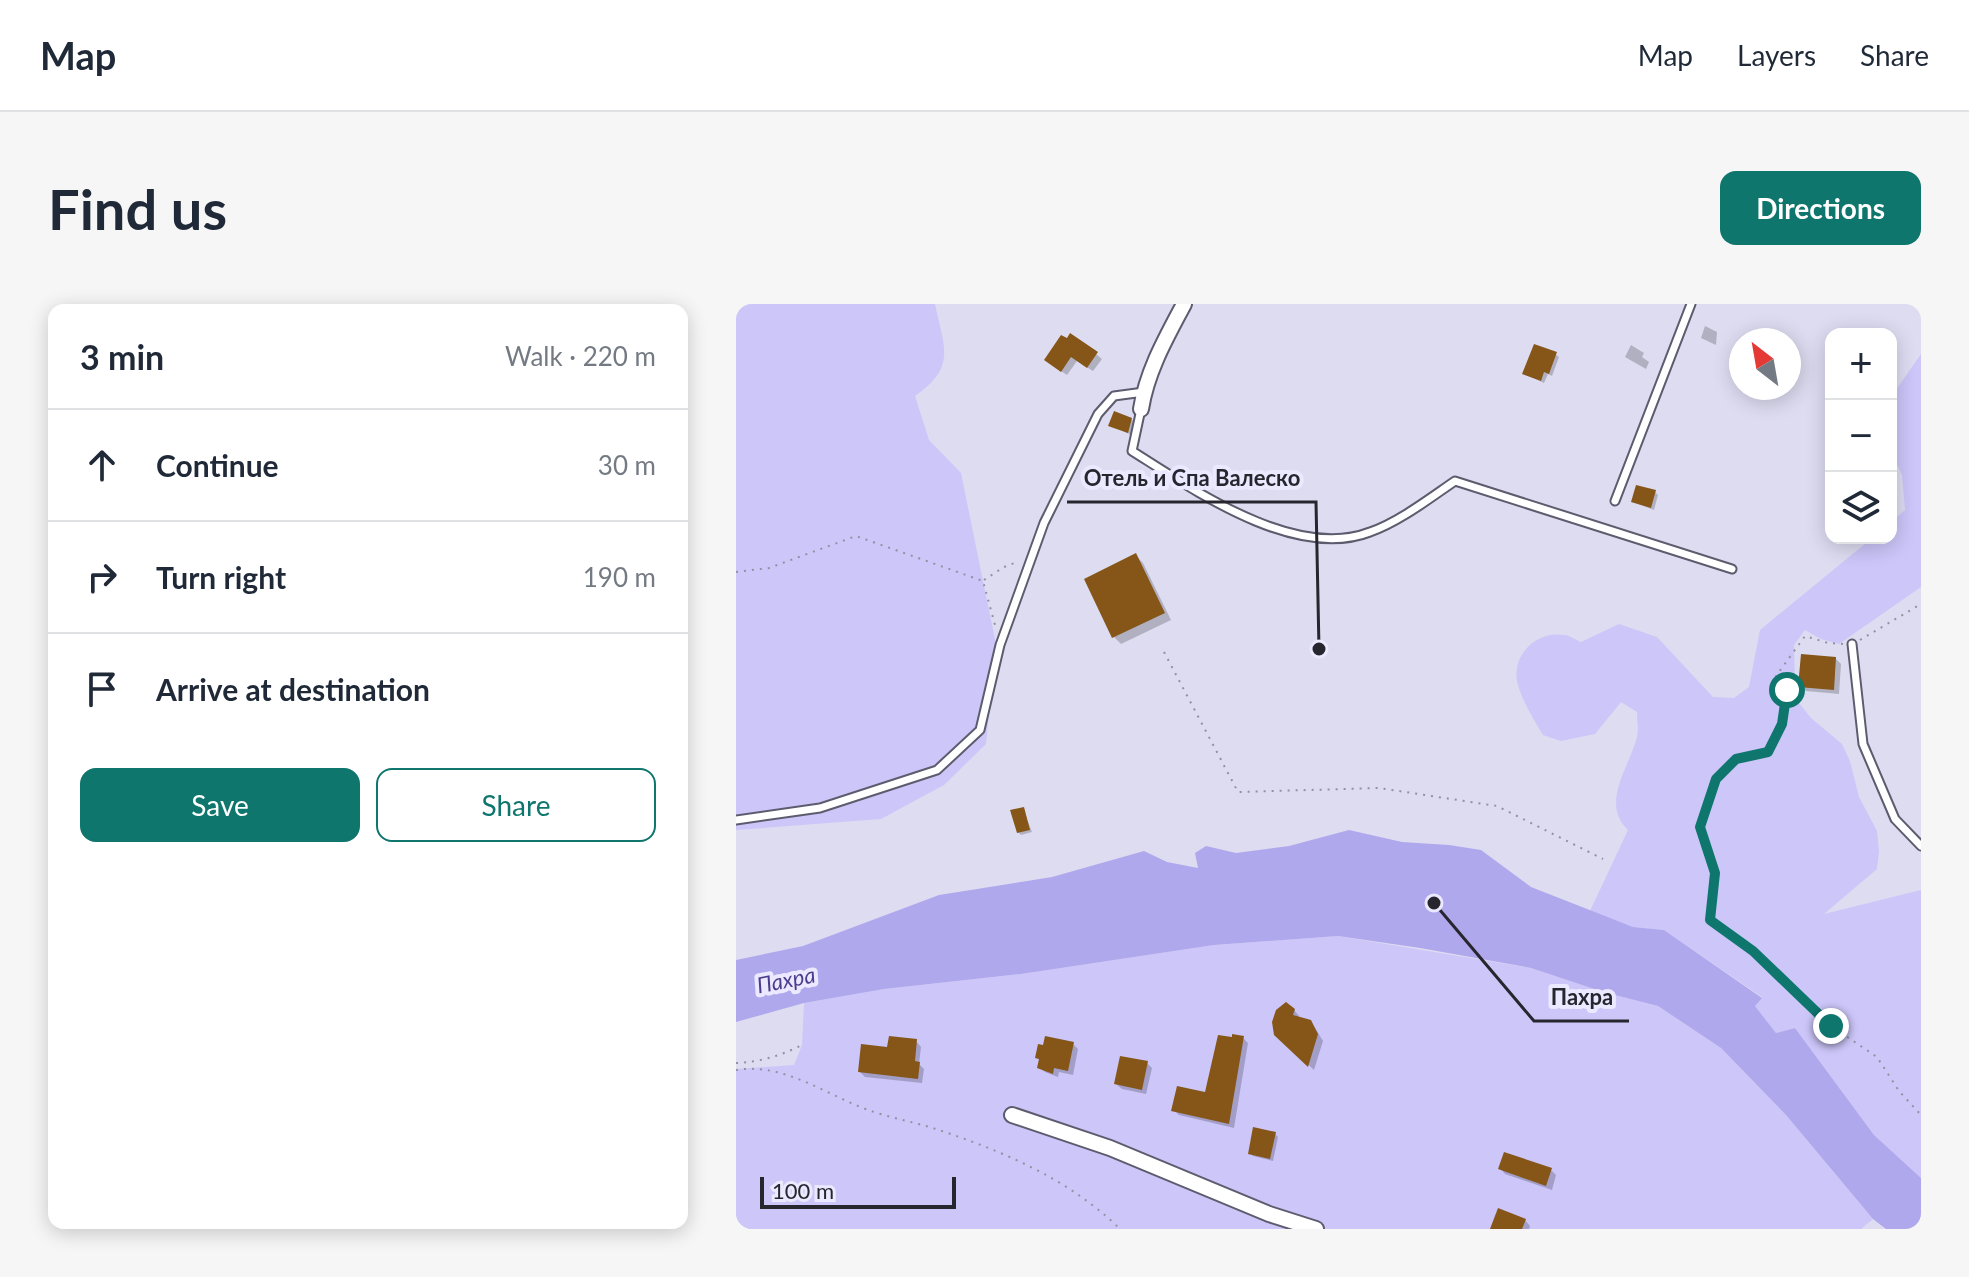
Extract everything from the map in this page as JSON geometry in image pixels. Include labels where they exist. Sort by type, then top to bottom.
[{"type":"street","points":[[1141,409],[1161,346],[1184,304]]},
{"type":"street","points":[[1012,1115],[1110,1148],[1269,1214],[1316,1229]]},
{"type":"lane","points":[[1615,501],[1691,304]]},
{"type":"lane","points":[[736,820],[820,808],[937,770],[980,730],[1000,645],[1044,523],[1098,414],[1114,396],[1144,392]]},
{"type":"lane","points":[[1141,409],[1132,451],[1219,506],[1304,538],[1344,538],[1370,533],[1455,481],[1732,569]]},
{"type":"lane","points":[[1852,644],[1863,744],[1895,819],[1921,846]]},
{"type":"path","points":[[736,572],[769,568],[856,536],[983,581]]},
{"type":"path","points":[[983,581],[1004,567],[1032,557]]},
{"type":"path","points":[[983,581],[1000,645]]},
{"type":"path","points":[[1921,604],[1852,644],[1828,643],[1805,636],[1776,676],[1787,690],[1782,724],[1768,752],[1736,759],[1716,779],[1700,827],[1715,873],[1710,920],[1753,951],[1831,1026],[1877,1057],[1899,1091],[1921,1115]]},
{"type":"path","points":[[1164,652],[1238,792],[1379,788],[1497,806],[1603,859]]},
{"type":"path","points":[[736,1063],[757,1062],[802,1045]]},
{"type":"path","points":[[736,1070],[756,1067],[783,1073],[872,1111],[938,1129],[1029,1164],[1100,1209],[1120,1229]]},
{"type":"shaded area","points":[[736,304],[935,304],[944,345],[942,366],[928,386],[915,396],[929,440],[961,473],[996,644],[986,744],[944,785],[881,819],[736,830]]},
{"type":"shaded area","points":[[1921,354],[1921,587],[1839,644],[1805,630],[1794,645],[1795,683],[1799,703],[1811,718],[1842,744],[1850,761],[1859,797],[1877,831],[1877,869],[1824,914],[1921,890],[1921,1178],[1874,1135],[1795,1028],[1776,1033],[1755,1006],[1762,997],[1664,930],[1633,927],[1590,911],[1628,830],[1620,820],[1616,797],[1637,737],[1637,712],[1621,702],[1595,734],[1561,741],[1543,735],[1523,698],[1516,675],[1521,656],[1543,637],[1566,635],[1581,642],[1619,624],[1657,637],[1713,697],[1734,698],[1749,687],[1760,630],[1865,544],[1897,544],[1897,517],[1905,510],[1902,475],[1897,465],[1897,388]]},
{"type":"shaded area","points":[[1338,936],[1531,968],[1658,1006],[1721,1048],[1786,1115],[1873,1219],[1861,1229],[736,1229],[736,1069],[794,1065],[802,1045],[804,1003],[884,989],[1021,974],[1214,945]]},
{"type":"water","points":[[1349,830],[1402,842],[1481,850],[1531,887],[1633,927],[1664,930],[1762,998],[1755,1006],[1776,1033],[1795,1028],[1874,1135],[1921,1178],[1921,1229],[1886,1229],[1873,1219],[1786,1115],[1721,1048],[1658,1006],[1531,968],[1420,948],[1338,936],[1214,945],[1021,974],[884,989],[804,1003],[736,1022],[736,960],[803,946],[939,895],[1052,877],[1144,851],[1167,862],[1198,868],[1195,853],[1206,846],[1236,853],[1289,846]]},
{"type":"building","points":[[1070,333],[1098,352],[1087,368],[1071,357],[1061,372],[1044,360],[1061,335],[1067,338]]},
{"type":"building","points":[[1534,344],[1557,352],[1549,374],[1544,372],[1541,381],[1522,374]]},
{"type":"building","points":[[1114,411],[1132,418],[1128,433],[1108,426]]},
{"type":"building","points":[[1636,485],[1656,490],[1651,508],[1631,502]]},
{"type":"building","points":[[1136,553],[1165,613],[1112,638],[1084,579]]},
{"type":"building","points":[[1801,654],[1836,657],[1834,690],[1798,687]]},
{"type":"building","points":[[1024,807],[1030,830],[1017,833],[1010,810]]},
{"type":"building","points":[[1286,1002],[1295,1009],[1293,1015],[1311,1020],[1318,1034],[1308,1067],[1274,1035],[1272,1022],[1276,1010]]},
{"type":"building","points":[[1232,1034],[1244,1036],[1229,1124],[1171,1111],[1177,1086],[1205,1092],[1218,1035],[1232,1037]]},
{"type":"building","points":[[889,1036],[917,1039],[915,1061],[920,1062],[918,1079],[858,1072],[861,1044],[887,1047]]},
{"type":"building","points":[[1045,1036],[1074,1042],[1068,1071],[1054,1068],[1053,1074],[1037,1068],[1039,1059],[1035,1058],[1038,1044],[1043,1045]]},
{"type":"building","points":[[1120,1056],[1148,1061],[1142,1090],[1114,1084]]},
{"type":"building","points":[[1253,1127],[1276,1132],[1270,1159],[1248,1154]]},
{"type":"building","points":[[1504,1152],[1552,1168],[1546,1186],[1498,1169]]},
{"type":"building","points":[[1498,1208],[1526,1219],[1522,1229],[1490,1229]]},
{"type":"place","name":"Отель и Спа Валеско","points":[[1319,649]]},
{"type":"place","name":"Пахра","points":[[1434,903]]},
{"type":"route","points":[[1787,690],[1782,724],[1768,752],[1736,759],[1716,779],[1700,827],[1715,873],[1710,920],[1753,951],[1831,1026]]}]
